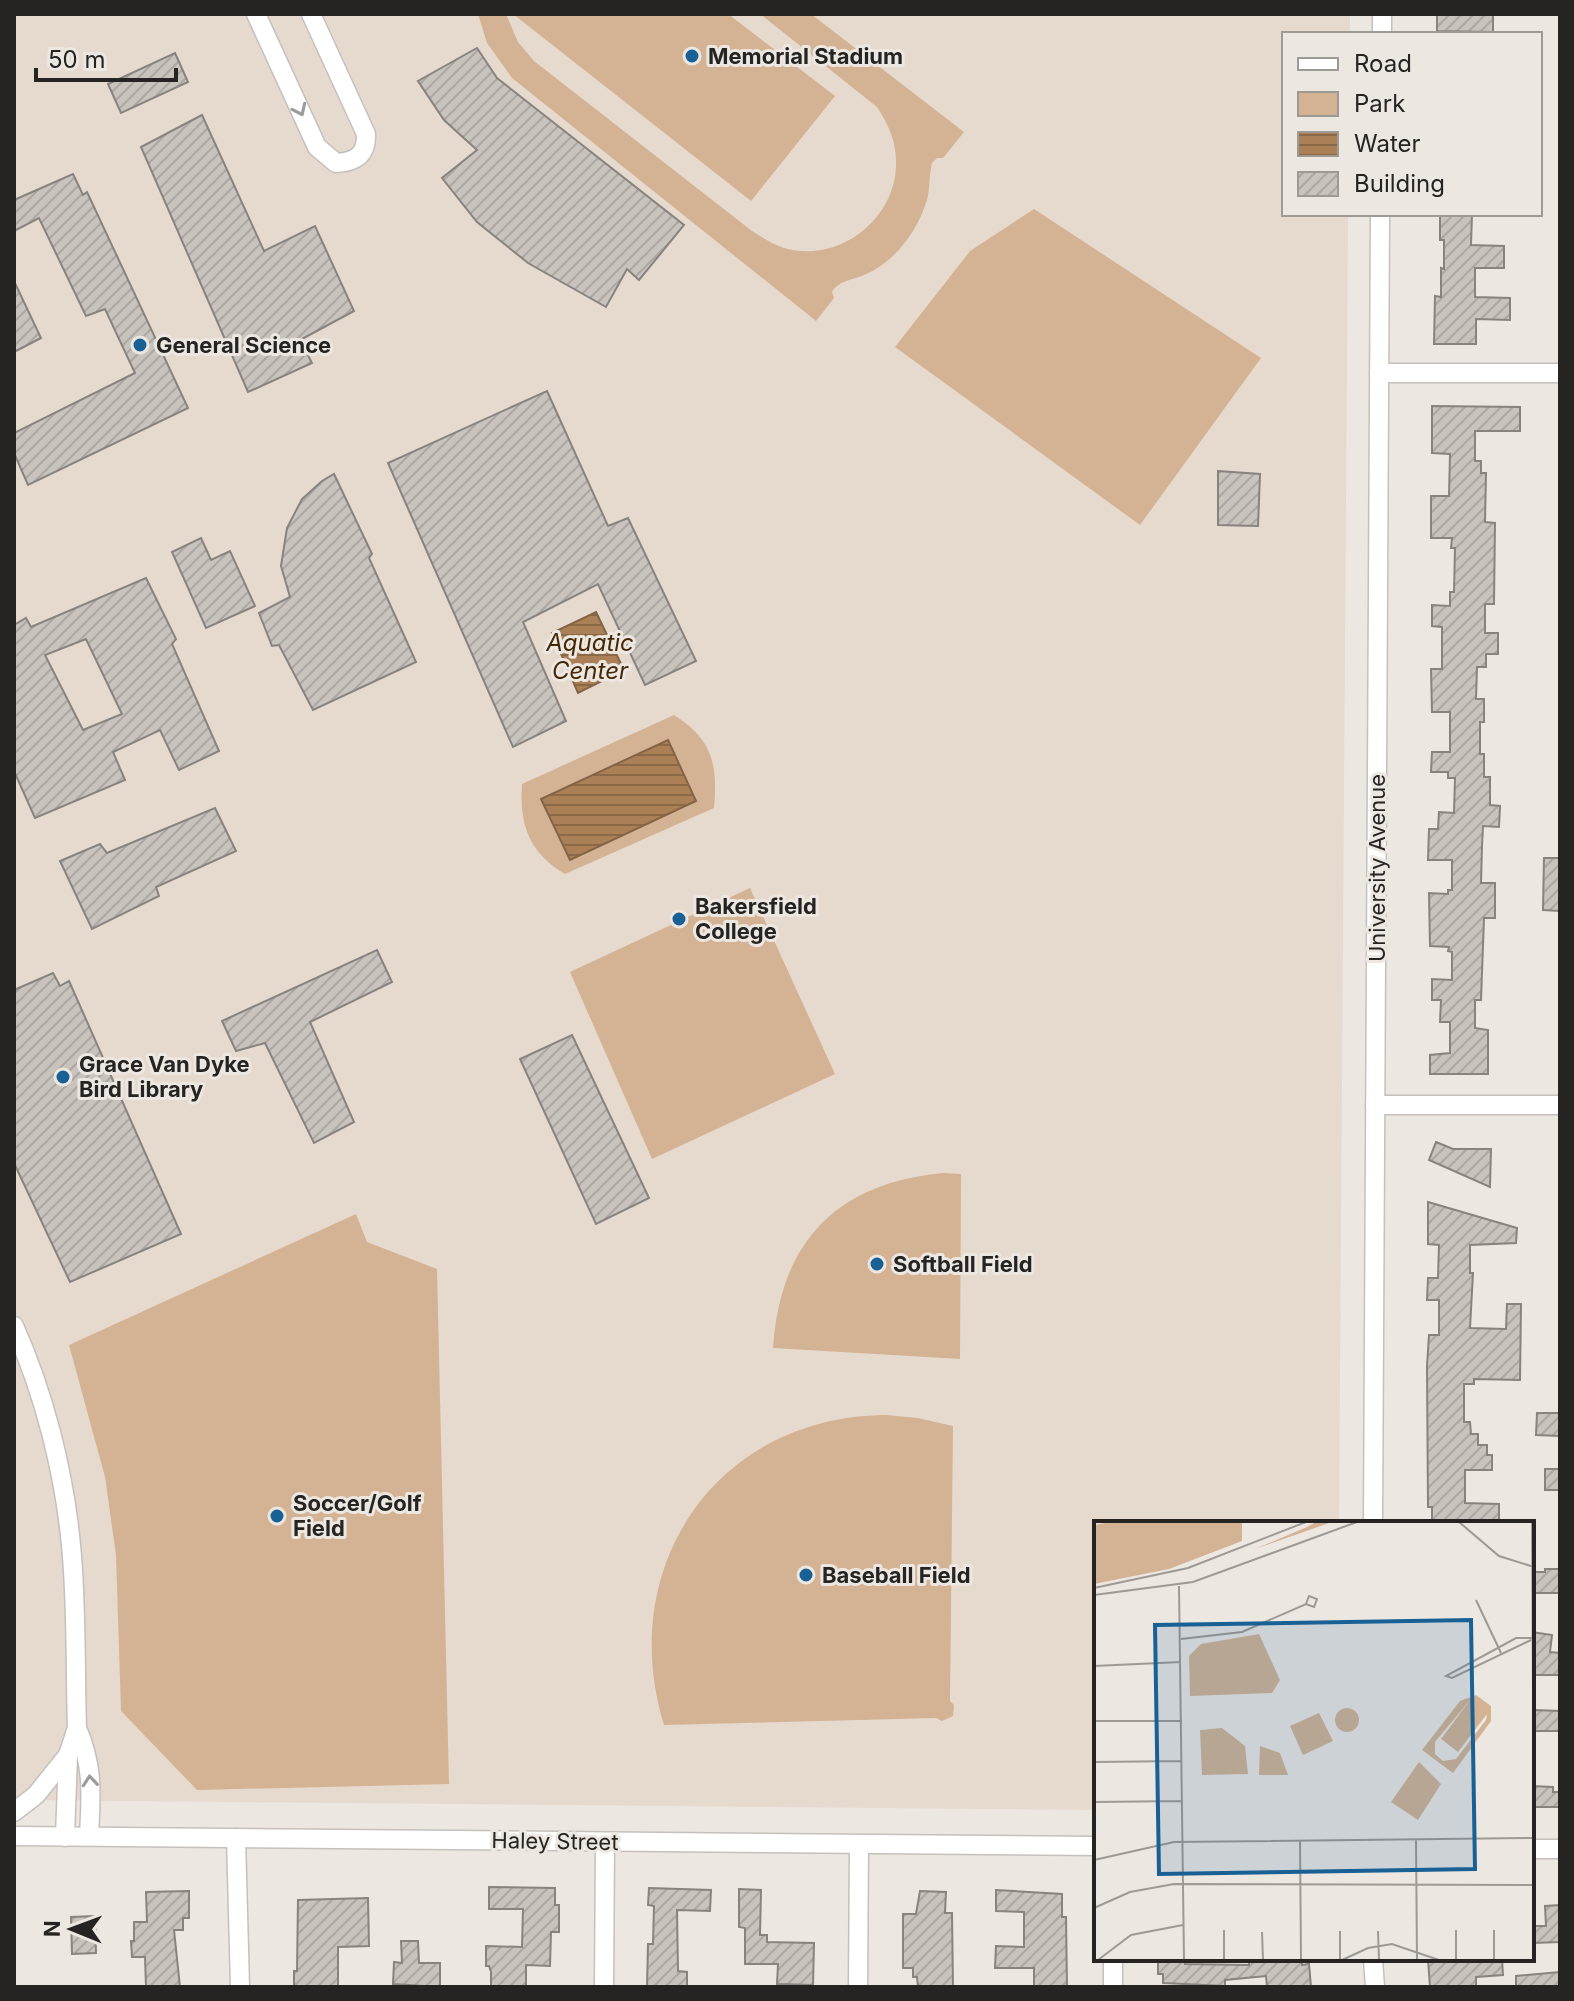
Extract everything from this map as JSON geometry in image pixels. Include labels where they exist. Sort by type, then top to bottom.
[{"type":"street","points":[[256,14],[317,147],[336,163],[350,162],[361,155],[366,145],[366,134],[311,14]]},
{"type":"street","name":"University Avenue","points":[[1373,1521],[1380,216]]},
{"type":"street","points":[[1379,373],[1560,373]]},
{"type":"street","points":[[1375,1105],[1560,1105]]},
{"type":"street","points":[[14,1326],[54,1447],[71,1544],[77,1728],[68,1755],[65,1837]]},
{"type":"street","points":[[77,1728],[87,1752],[91,1795],[89,1836]]},
{"type":"street","points":[[14,1812],[36,1795],[68,1755]]},
{"type":"street","name":"Haley Street","points":[[14,1836],[1094,1846]]},
{"type":"street","points":[[236,1838],[240,1987]]},
{"type":"street","points":[[604,1987],[605,1842]]},
{"type":"street","points":[[858,1987],[859,1844]]},
{"type":"street","points":[[1534,1849],[1560,1849]]},
{"type":"street","points":[[1113,1961],[1113,1987]]},
{"type":"street","points":[[1373,1961],[1375,1987]]},
{"type":"shaded area","name":"Bakersfield College","points":[[14,14],[1350,14],[1350,32],[1282,32],[1282,216],[1348,216],[1339,1521],[1094,1521],[1094,1810],[14,1800]]},
{"type":"green space","points":[[478,14],[506,14],[518,42],[534,61],[752,231],[784,248],[824,250],[860,233],[886,203],[893,185],[896,157],[891,135],[877,107],[760,14],[811,14],[964,132],[943,158],[937,158],[932,163],[927,200],[903,245],[875,269],[838,285],[832,292],[834,298],[816,321],[512,78],[487,43]]},
{"type":"green space","points":[[513,14],[728,14],[835,96],[751,201]]},
{"type":"green space","points":[[1034,209],[1261,358],[1140,525],[895,347],[970,251]]},
{"type":"green space","points":[[674,715],[697,733],[710,754],[715,778],[714,808],[565,874],[553,866],[529,836],[522,812],[522,784]]},
{"type":"green space","points":[[750,888],[835,1074],[652,1159],[570,972]]},
{"type":"green space","name":"Softball Field","points":[[943,1173],[961,1174],[960,1359],[773,1348],[778,1310],[787,1277],[820,1224],[844,1205],[872,1190],[905,1179]]},
{"type":"green space","name":"Soccer/Golf Field","points":[[356,1214],[367,1242],[437,1269],[449,1784],[197,1790],[121,1711],[116,1555],[105,1477],[69,1345]]},
{"type":"green space","name":"Baseball Field","points":[[886,1415],[953,1426],[950,1701],[954,1705],[953,1716],[942,1721],[936,1718],[664,1725],[653,1666],[654,1610],[668,1557],[693,1511],[729,1472],[773,1442],[826,1422]]},
{"type":"water","name":"Aquatic Center","points":[[596,612],[624,670],[578,693],[552,633]]},
{"type":"water","points":[[668,740],[696,801],[570,860],[541,799]]},
{"type":"building","points":[[1437,14],[1493,14],[1493,32],[1437,31]]},
{"type":"building","points":[[477,48],[497,78],[684,225],[639,280],[627,269],[606,307],[528,263],[477,222],[442,178],[477,150],[444,120],[418,81]]},
{"type":"building","points":[[175,53],[188,82],[121,113],[108,84]]},
{"type":"building","points":[[202,115],[264,251],[315,226],[354,311],[300,340],[312,363],[248,392],[141,147]]},
{"type":"building","name":"General Science","points":[[73,174],[83,195],[87,192],[188,408],[28,485],[14,453],[14,433],[135,373],[105,309],[86,316],[39,218],[14,231],[14,200]]},
{"type":"building","points":[[1440,216],[1472,216],[1471,245],[1504,246],[1504,268],[1475,268],[1475,297],[1510,298],[1510,320],[1476,319],[1476,344],[1434,344],[1435,296],[1441,297],[1441,268],[1444,269],[1444,240],[1440,240]]},
{"type":"building","points":[[14,281],[41,338],[14,352]]},
{"type":"building","points":[[547,391],[608,526],[628,518],[696,661],[645,685],[598,584],[523,622],[566,721],[513,747],[388,463]]},
{"type":"building","points":[[1432,406],[1520,407],[1520,431],[1475,431],[1475,461],[1481,461],[1481,473],[1486,473],[1485,522],[1495,523],[1494,604],[1485,604],[1485,633],[1498,633],[1498,654],[1486,654],[1486,667],[1477,667],[1476,699],[1484,699],[1480,754],[1484,754],[1484,777],[1490,777],[1490,805],[1500,806],[1499,827],[1483,826],[1481,883],[1495,883],[1495,918],[1484,918],[1481,1000],[1475,1000],[1475,1028],[1488,1030],[1488,1074],[1430,1074],[1430,1055],[1450,1053],[1450,1022],[1440,1022],[1441,1000],[1432,1000],[1432,979],[1452,980],[1452,952],[1448,951],[1449,947],[1430,946],[1429,893],[1448,894],[1448,890],[1452,890],[1452,860],[1428,860],[1429,829],[1438,829],[1439,812],[1454,813],[1455,778],[1448,778],[1448,772],[1431,772],[1432,752],[1450,752],[1450,712],[1432,712],[1431,669],[1442,669],[1442,627],[1432,626],[1432,605],[1450,606],[1450,592],[1454,592],[1455,548],[1451,548],[1452,538],[1431,538],[1431,496],[1449,496],[1450,454],[1432,453]]},
{"type":"building","points":[[1218,471],[1260,474],[1258,526],[1218,525]]},
{"type":"building","points":[[334,474],[372,554],[369,558],[416,662],[313,710],[279,645],[272,646],[259,613],[290,597],[281,566],[287,528],[302,499]]},
{"type":"building","points":[[201,538],[211,560],[230,551],[255,606],[206,628],[172,552]]},
{"type":"building","points":[[146,578],[176,639],[172,644],[219,751],[179,770],[160,730],[113,752],[125,780],[35,818],[14,771],[14,625],[26,618],[31,627]],"holes":[[[86,639],[122,714],[83,730],[45,655]]]},
{"type":"building","points":[[215,808],[236,851],[156,887],[159,896],[92,929],[60,861],[100,844],[107,853]]},
{"type":"building","points":[[1544,858],[1560,858],[1560,911],[1543,910]]},
{"type":"building","points":[[377,950],[392,982],[310,1022],[354,1122],[314,1143],[265,1043],[236,1051],[222,1021]]},
{"type":"building","name":"Grace Van Dyke Bird Library","points":[[53,973],[60,986],[69,981],[181,1234],[70,1282],[14,1163],[14,990]]},
{"type":"building","points":[[572,1035],[649,1198],[596,1224],[520,1059]]},
{"type":"building","points":[[1436,1142],[1453,1149],[1491,1149],[1490,1187],[1429,1160]]},
{"type":"building","points":[[1428,1202],[1517,1228],[1516,1243],[1470,1245],[1470,1273],[1473,1273],[1470,1328],[1506,1329],[1507,1304],[1521,1304],[1520,1380],[1474,1379],[1474,1384],[1464,1384],[1464,1422],[1470,1422],[1471,1434],[1478,1434],[1478,1445],[1487,1445],[1487,1455],[1492,1455],[1492,1470],[1465,1470],[1465,1503],[1499,1504],[1499,1521],[1432,1521],[1432,1507],[1428,1507],[1427,1366],[1429,1335],[1439,1335],[1439,1300],[1427,1300],[1428,1278],[1438,1278],[1439,1245],[1428,1244]]},
{"type":"building","points":[[1537,1413],[1560,1413],[1560,1436],[1536,1435]]},
{"type":"building","points":[[1545,1469],[1560,1469],[1560,1490],[1545,1490]]},
{"type":"building","points":[[1545,1569],[1560,1569],[1560,1593],[1534,1593],[1534,1572],[1545,1572]]},
{"type":"building","points":[[1534,1632],[1552,1635],[1550,1652],[1560,1653],[1560,1675],[1534,1675]]},
{"type":"building","points":[[1534,1710],[1560,1711],[1560,1731],[1534,1731]]},
{"type":"building","points":[[1534,1786],[1553,1787],[1553,1792],[1560,1792],[1560,1807],[1534,1807]]},
{"type":"building","points":[[489,1887],[555,1888],[555,1905],[559,1905],[559,1932],[551,1932],[550,1966],[526,1965],[526,1987],[491,1987],[491,1972],[486,1966],[486,1946],[522,1947],[523,1909],[489,1909]]},
{"type":"building","points":[[649,1888],[711,1890],[710,1911],[677,1910],[678,1971],[687,1972],[687,1987],[647,1987],[648,1944],[653,1944],[654,1906],[648,1905]]},
{"type":"building","points":[[739,1889],[761,1890],[760,1935],[767,1935],[767,1942],[814,1943],[813,1985],[777,1984],[778,1964],[745,1964],[745,1928],[739,1927]]},
{"type":"building","points":[[996,1890],[1062,1894],[1062,1917],[1066,1917],[1067,1987],[1034,1987],[1034,1968],[995,1968],[996,1946],[1024,1947],[1024,1912],[996,1911]]},
{"type":"building","points":[[189,1891],[189,1918],[183,1918],[183,1930],[174,1930],[180,1987],[146,1987],[145,1957],[132,1957],[131,1941],[134,1941],[134,1922],[147,1922],[146,1892]]},
{"type":"building","points":[[920,1891],[946,1892],[945,1913],[952,1913],[953,1987],[918,1987],[913,1968],[903,1968],[903,1914],[916,1914]]},
{"type":"building","points":[[368,1898],[369,1946],[338,1947],[338,1987],[294,1987],[298,1900]]},
{"type":"building","points":[[1560,1905],[1560,1942],[1534,1943],[1534,1926],[1546,1926],[1545,1906]]},
{"type":"building","points":[[95,1916],[96,1953],[72,1954],[71,1917]]},
{"type":"building","points":[[401,1941],[418,1941],[419,1963],[440,1963],[440,1987],[393,1984],[394,1962],[402,1963]]},
{"type":"building","points":[[1158,1961],[1249,1965],[1249,1961],[1302,1961],[1302,1965],[1309,1964],[1311,1987],[1267,1987],[1266,1976],[1225,1980],[1225,1986],[1163,1983],[1163,1974],[1158,1974]]},
{"type":"building","points":[[1428,1961],[1502,1961],[1503,1975],[1476,1977],[1476,1987],[1430,1987]]},
{"type":"building","points":[[1560,1972],[1560,1987],[1516,1987],[1516,1976]]},
{"type":"place","name":"Memorial Stadium","points":[[692,56]]},
{"type":"place","name":"General Science","points":[[140,345]]},
{"type":"place","name":"Bakersfield College","points":[[679,919]]},
{"type":"place","name":"Grace Van Dyke Bird Library","points":[[63,1077]]},
{"type":"place","name":"Softball Field","points":[[877,1264]]},
{"type":"place","name":"Soccer/Golf Field","points":[[277,1516]]},
{"type":"place","name":"Baseball Field","points":[[806,1575]]}]
